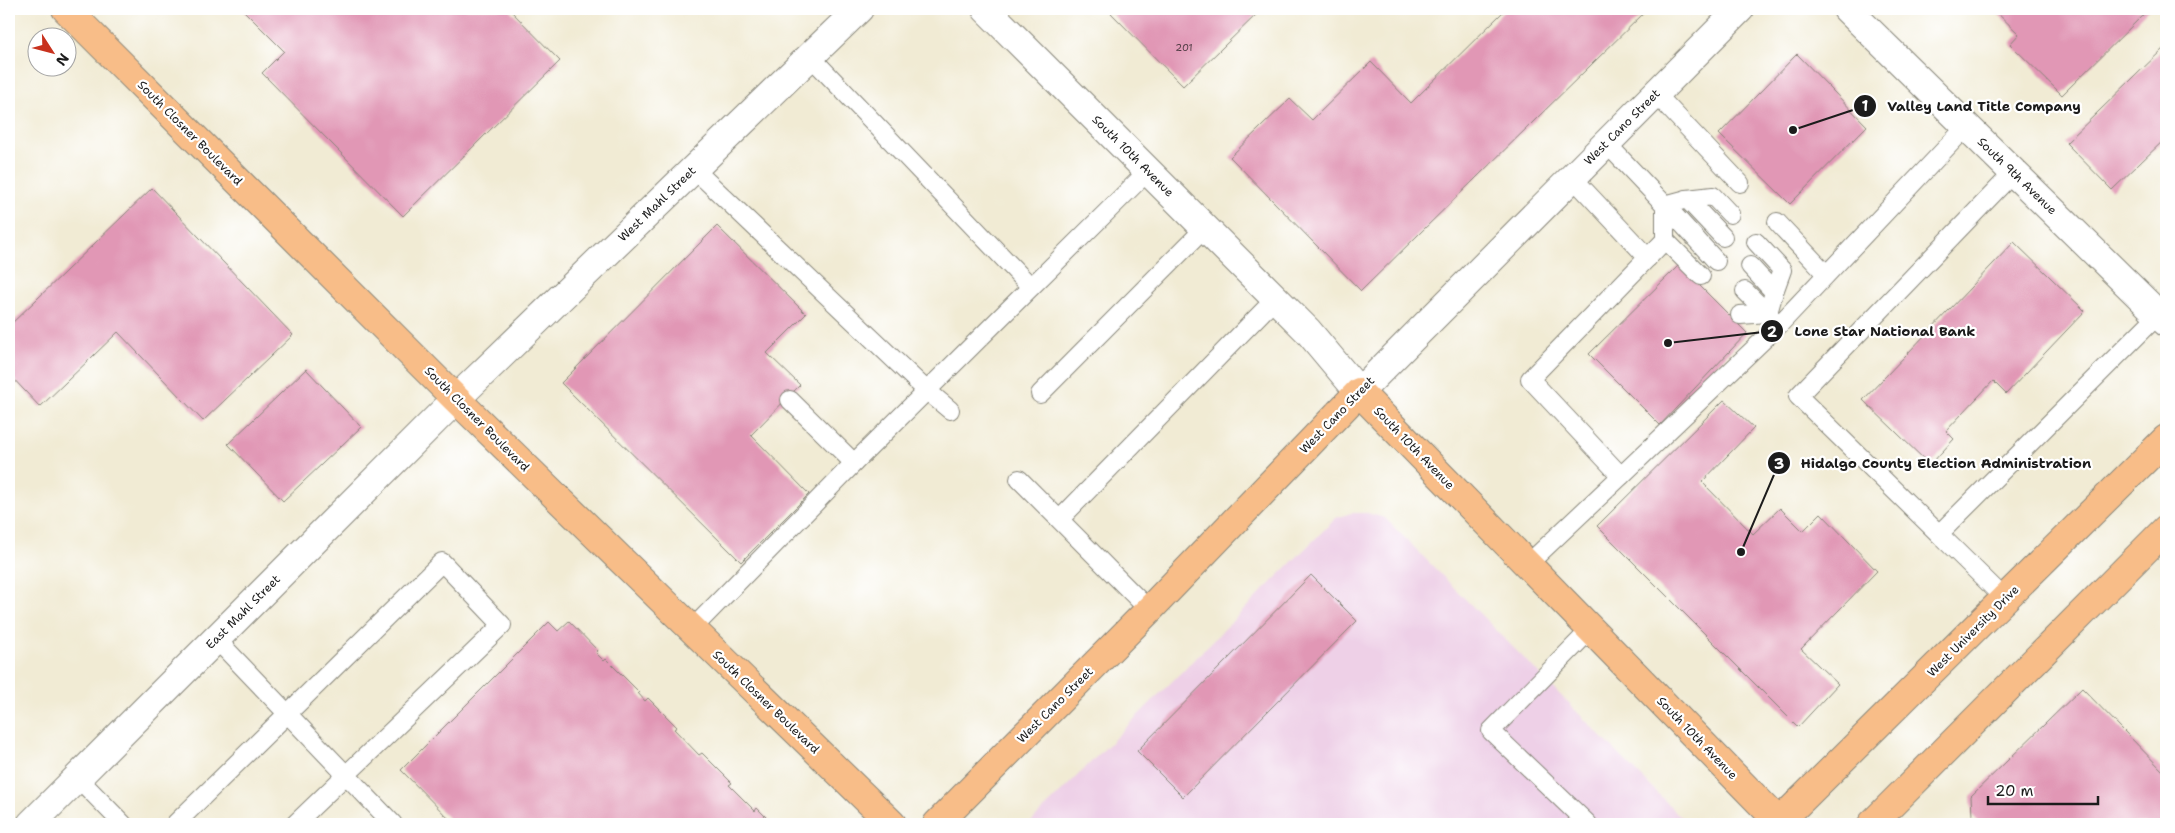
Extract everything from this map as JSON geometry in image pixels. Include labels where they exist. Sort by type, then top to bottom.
[{"type":"main road","name":"South Closner Boulevard","points":[[66,9],[456,399],[892,824]]},
{"type":"main road","name":"South 10th Avenue","points":[[1359,392],[1780,823]]},
{"type":"main road","name":"West Cano Street","points":[[938,824],[1149,610],[1359,392]]},
{"type":"main road","name":"West University Drive","points":[[1780,823],[2166,439]]},
{"type":"main road","points":[[1872,824],[2166,529]]},
{"type":"street","name":"West Mahl Street","points":[[456,399],[859,9]]},
{"type":"street","name":"South 10th Avenue","points":[[986,9],[1276,298],[1308,331],[1359,392]]},
{"type":"street","name":"West Cano Street","points":[[1359,392],[1740,9]]},
{"type":"street","name":"South 9th Avenue","points":[[1847,9],[2163,318]]},
{"type":"street","name":"East Mahl Street","points":[[31,824],[456,399]]},
{"type":"lane","points":[[810,56],[1031,287]]},
{"type":"lane","points":[[1656,94],[1737,180],[1713,196],[1687,199],[1666,205]]},
{"type":"lane","points":[[1528,564],[1621,476],[1773,319],[1826,274],[1966,127]]},
{"type":"lane","points":[[1606,143],[1666,205],[1716,261]]},
{"type":"lane","points":[[694,169],[926,390],[950,410]]},
{"type":"lane","points":[[692,629],[926,390],[1148,171]]},
{"type":"lane","points":[[2005,599],[1798,396],[2014,172]]},
{"type":"lane","points":[[1572,177],[1648,258]]},
{"type":"lane","points":[[1713,196],[1730,214]]},
{"type":"lane","points":[[1687,199],[1723,237]]},
{"type":"lane","points":[[1666,205],[1666,240],[1701,276]]},
{"type":"lane","points":[[1777,222],[1826,274]]},
{"type":"lane","points":[[1040,394],[1205,228]]},
{"type":"lane","points":[[1621,476],[1530,379],[1666,240]]},
{"type":"lane","points":[[1756,242],[1782,270],[1774,292],[1773,319]]},
{"type":"lane","points":[[1750,266],[1774,292]]},
{"type":"lane","points":[[1745,291],[1773,319]]},
{"type":"lane","points":[[1060,519],[1276,298]]},
{"type":"lane","points":[[1740,315],[1773,319]]},
{"type":"lane","points":[[1939,534],[2163,318]]},
{"type":"lane","points":[[790,400],[854,463]]},
{"type":"lane","points":[[1019,479],[1149,610]]},
{"type":"lane","points":[[175,824],[442,562],[502,624],[295,824]]},
{"type":"lane","points":[[1588,824],[1491,731],[1591,629]]},
{"type":"lane","points":[[216,639],[394,824]]},
{"type":"lane","points":[[77,778],[124,824]]},
{"type":"shaded area","points":[[1351,513],[1367,513],[1385,518],[1688,824],[1029,824],[1336,518]]},
{"type":"building","points":[[242,9],[509,9],[560,61],[403,216],[262,73],[284,51]]},
{"type":"building","points":[[1107,9],[1262,9],[1183,86]]},
{"type":"building","points":[[1506,9],[1648,9],[1361,291],[1230,157],[1290,99],[1312,120],[1371,62],[1411,103]]},
{"type":"building","points":[[1993,9],[2149,9],[2062,95],[2010,44],[2019,34]]},
{"type":"building","points":[[2166,46],[2166,138],[2112,190],[2066,143]]},
{"type":"building","points":[[1797,54],[1867,126],[1790,204],[1719,134]]},
{"type":"building","points":[[152,188],[293,335],[203,421],[118,332],[40,407],[9,374],[9,326]]},
{"type":"building","points":[[717,226],[806,314],[767,353],[800,385],[751,435],[809,494],[741,562],[561,383]]},
{"type":"building","points":[[2014,242],[2085,311],[2006,394],[1993,381],[1946,431],[1954,439],[1930,465],[1863,400]]},
{"type":"building","points":[[1679,265],[1747,333],[1660,425],[1589,354]]},
{"type":"building","points":[[306,369],[361,427],[283,501],[228,444]]},
{"type":"building","points":[[1724,400],[1754,428],[1702,482],[1753,534],[1780,508],[1803,531],[1821,513],[1877,571],[1801,649],[1838,684],[1798,727],[1597,526]]},
{"type":"building","points":[[1311,575],[1357,621],[1183,797],[1137,751]]},
{"type":"building","points":[[569,621],[598,651],[596,653],[604,661],[606,659],[639,692],[645,701],[648,698],[677,727],[674,729],[699,755],[702,753],[732,783],[729,785],[755,811],[757,808],[773,824],[454,824],[401,770],[549,622],[558,631]]},
{"type":"building","points":[[2082,688],[2166,774],[2166,824],[1981,824],[1972,815],[1971,796]]},
{"type":"place","name":"Valley Land Title Company","points":[[1793,130]]},
{"type":"place","name":"Lone Star National Bank","points":[[1668,343]]},
{"type":"place","name":"Hidalgo County Election Administration","points":[[1741,552]]}]
